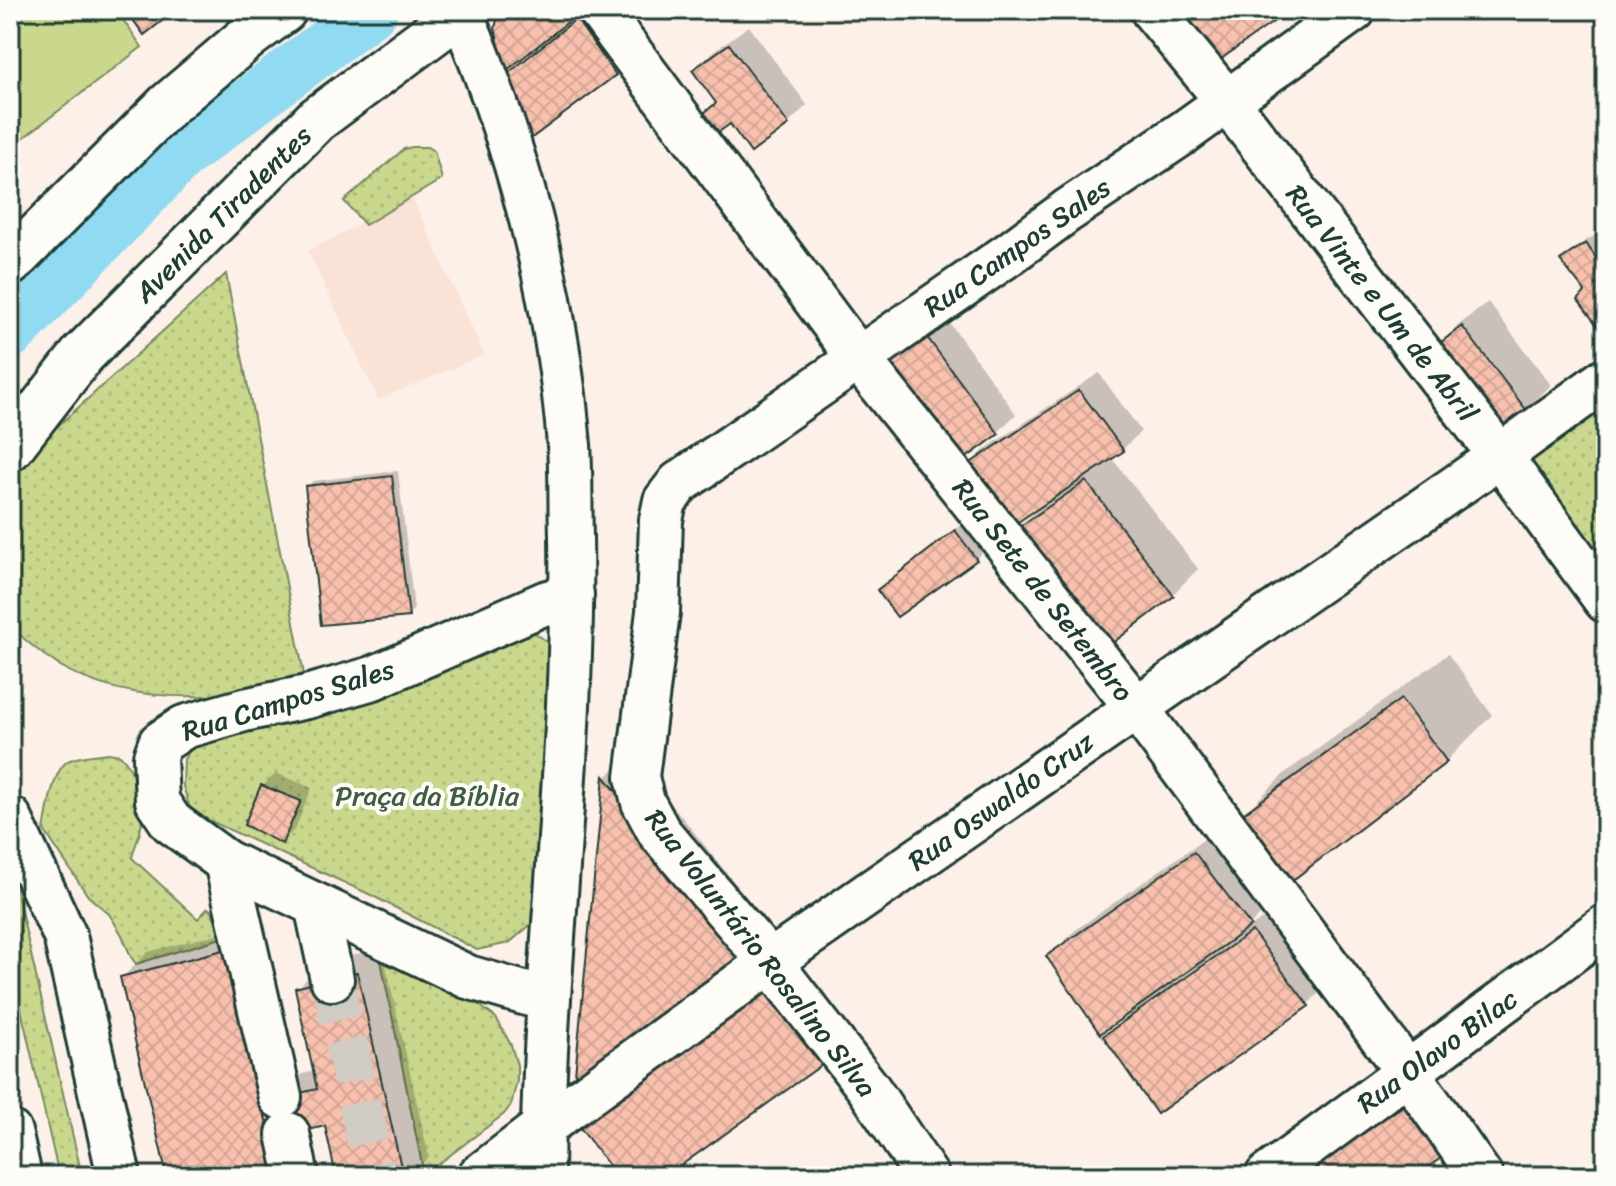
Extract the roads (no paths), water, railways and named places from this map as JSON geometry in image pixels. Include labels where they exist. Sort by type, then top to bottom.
[{"type":"main road","points":[[10,263],[168,105],[284,10]]},
{"type":"main road","name":"Avenida Tiradentes","points":[[10,448],[83,354],[316,120],[462,11]]},
{"type":"street","name":"Rua Sete de Setembro","points":[[599,10],[859,359],[1136,707],[1481,1176]]},
{"type":"street","name":"Rua Vinte e Um de Abril","points":[[1152,10],[1227,101],[1500,456],[1606,601]]},
{"type":"street","name":"Rua Campos Sales","points":[[679,483],[1183,133],[1354,10]]},
{"type":"street","points":[[462,11],[508,139],[536,232],[556,334],[569,446],[572,595],[569,698],[548,1000],[542,1176]]},
{"type":"street","name":"Rua Oswaldo Cruz","points":[[479,1176],[770,962],[1500,456],[1606,379]]},
{"type":"street","name":"Rua Voluntário Rosalino Silva","points":[[679,483],[665,501],[661,520],[658,612],[637,777],[643,802],[659,832],[770,962],[869,1089],[927,1176]]},
{"type":"street","name":"Rua Campos Sales","points":[[548,1000],[468,977],[226,862],[171,822],[157,801],[155,757],[160,743],[184,727],[373,678],[545,603],[572,595]]},
{"type":"street","points":[[10,818],[65,936],[119,1176]]},
{"type":"street","points":[[226,862],[297,1176]]},
{"type":"street","points":[[316,905],[332,979]]},
{"type":"street","name":"Rua Olavo Bilac","points":[[1267,1176],[1606,926]]},
{"type":"street","points":[[10,1132],[20,1176]]},
{"type":"waterway","points":[[10,333],[182,154],[372,10]]},
{"type":"tunnel","points":[[332,979],[376,1176]]},
{"type":"park label","name":"Praça da Bíblia","points":[[427,795]]}]
